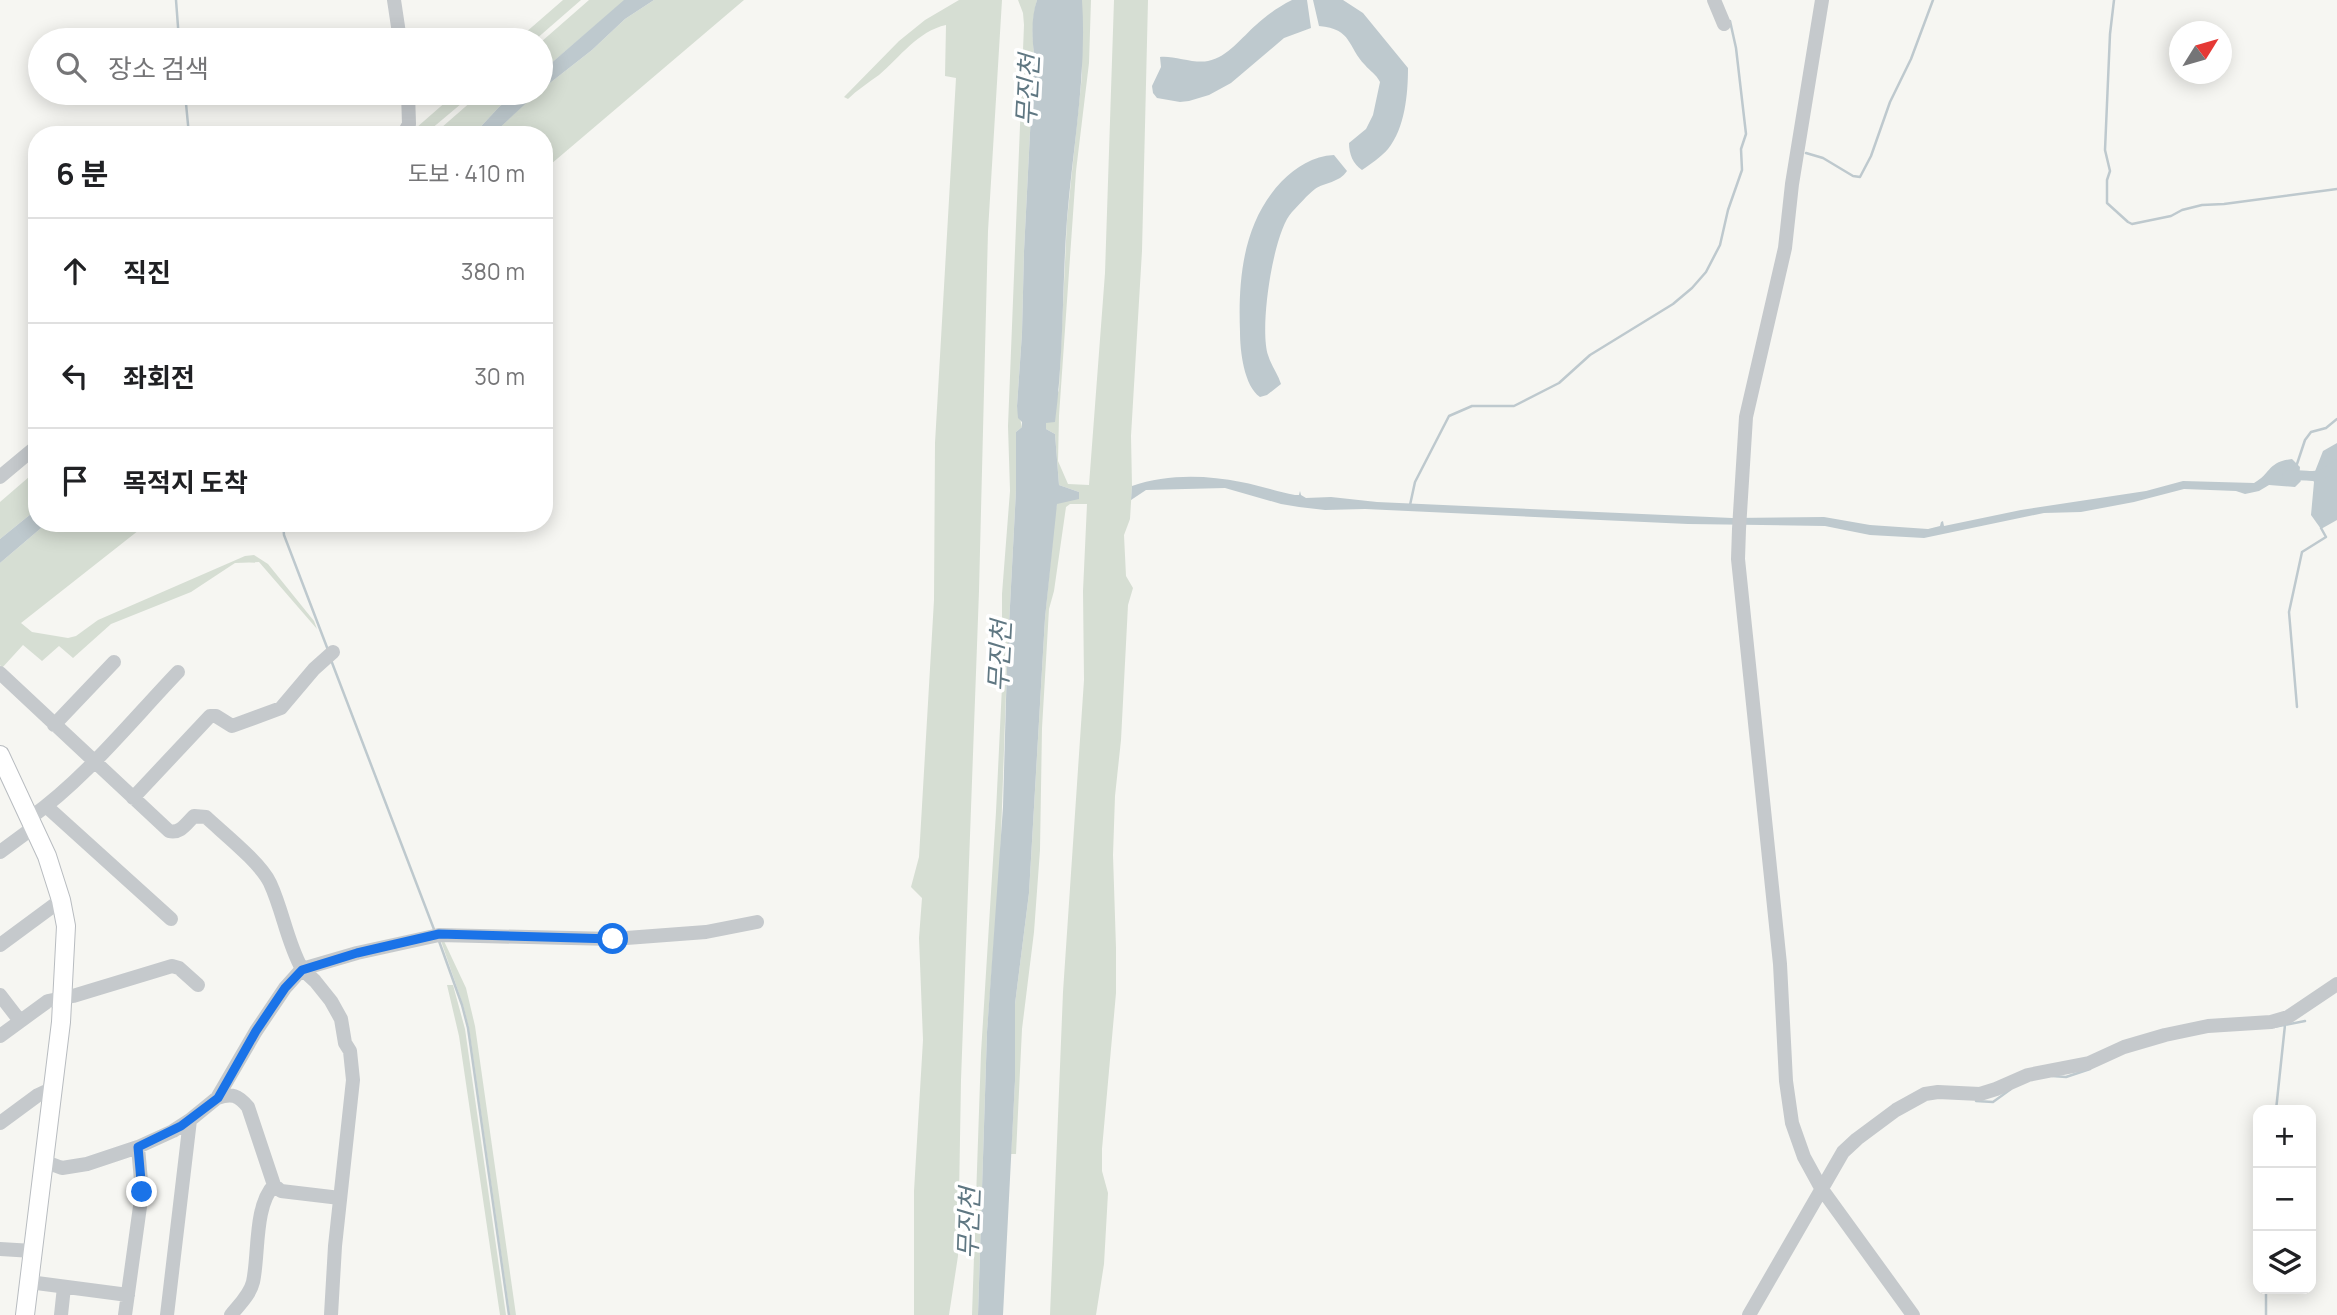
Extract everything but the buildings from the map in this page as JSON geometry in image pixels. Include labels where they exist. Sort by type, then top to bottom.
[{"type":"main road","points":[[0,755],[32,822],[61,900],[66,926],[61,1022],[25,1315]]},
{"type":"street","points":[[394,0],[398,28]]},
{"type":"street","points":[[1714,0],[1724,24]]},
{"type":"street","points":[[1822,0],[1792,184],[1785,248],[1746,417],[1738,559],[1780,964],[1791,1123],[1804,1157],[1821,1188],[1909,1313]]},
{"type":"street","points":[[408,105],[408,126]]},
{"type":"street","points":[[0,477],[28,454]]},
{"type":"street","points":[[133,798],[210,716],[216,716],[232,726],[281,708],[314,668],[329,655]]},
{"type":"street","points":[[54,724],[114,662]]},
{"type":"street","points":[[0,852],[93,761],[178,671]]},
{"type":"street","points":[[0,673],[169,831],[179,831],[194,816],[206,817],[261,869],[270,881],[294,954],[302,970],[315,981],[336,1010],[341,1019],[345,1043],[350,1051],[354,1080],[340,1198],[331,1315]]},
{"type":"street","points":[[46,806],[171,919]]},
{"type":"street","points":[[0,945],[61,900]]},
{"type":"street","points":[[218,1098],[256,1031],[285,988],[302,970],[357,953],[435,935],[613,939],[706,932],[757,922]]},
{"type":"street","points":[[0,1036],[48,1001],[172,966],[179,968],[198,985]]},
{"type":"street","points":[[1749,1315],[1843,1152],[1913,1099],[1938,1092],[1980,1094],[2028,1074],[2089,1063],[2124,1047],[2165,1035],[2208,1026],[2271,1022],[2288,1017],[2337,984]]},
{"type":"street","points":[[0,995],[20,1021]]},
{"type":"street","points":[[0,1123],[38,1095],[53,1088]]},
{"type":"street","points":[[43,1161],[62,1168],[87,1164],[138,1147],[173,1131],[218,1098],[229,1094],[240,1097],[248,1107],[274,1185],[281,1191],[340,1198]]},
{"type":"street","points":[[167,1315],[190,1120]]},
{"type":"street","points":[[125,1315],[142,1192],[138,1147]]},
{"type":"street","points":[[230,1315],[252,1284],[256,1246],[267,1192],[274,1185]]},
{"type":"street","points":[[0,1249],[33,1251]]},
{"type":"street","points":[[29,1282],[128,1295]]},
{"type":"street","points":[[61,1315],[64,1287]]},
{"type":"shaded area","points":[[563,0],[581,0],[549,28],[531,28]]},
{"type":"shaded area","points":[[589,0],[625,0],[553,62],[553,32]]},
{"type":"shaded area","points":[[624,0],[654,0],[625,19],[592,50],[553,81],[553,62]]},
{"type":"shaded area","points":[[654,0],[744,0],[553,162],[553,126],[501,126],[524,105],[553,105],[553,81],[592,50],[625,19]]},
{"type":"shaded area","points":[[959,0],[1002,0],[988,231],[979,591],[961,1080],[958,1256],[949,1315],[914,1315],[914,1191],[923,1040],[919,938],[922,898],[911,887],[919,857],[934,600],[935,443],[956,78],[945,76],[946,25],[918,39],[879,75],[848,99],[844,97],[899,41],[925,20]]},
{"type":"shaded area","points":[[1018,0],[1037,0],[1033,27],[1034,54],[1017,406],[1022,427],[1016,432],[1016,490],[1000,864],[987,1032],[978,1315],[972,1315],[981,1053],[1002,686],[1002,594],[1010,491],[1008,426],[1024,25]]},
{"type":"shaded area","points":[[1037,0],[1082,0],[1083,55],[1067,219],[1058,397],[1055,422],[1046,423],[1046,429],[1055,434],[1059,485],[1079,492],[1079,499],[1057,504],[1045,618],[1029,893],[1015,1004],[1015,1081],[1003,1315],[978,1315],[987,1032],[1003,807],[1016,432],[1022,427],[1017,406],[1034,54],[1032,27]]},
{"type":"shaded area","points":[[1082,0],[1091,0],[1089,63],[1076,171],[1059,416],[1058,461],[1068,484],[1089,485],[1105,273],[1114,0],[1148,0],[1142,251],[1131,436],[1130,519],[1124,535],[1126,576],[1133,588],[1128,605],[1121,740],[1115,796],[1113,855],[1116,993],[1102,1149],[1102,1171],[1108,1193],[1104,1264],[1096,1315],[1050,1315],[1063,992],[1084,680],[1083,591],[1087,504],[1070,504],[1066,507],[1049,609],[1042,728],[1040,850],[1034,932],[1022,1029],[1016,1154],[1011,1154],[1015,1004],[1029,893],[1045,618],[1055,514],[1057,503],[1079,498],[1079,492],[1059,485],[1055,434],[1046,429],[1046,423],[1059,390],[1067,220],[1082,75]]},
{"type":"shaded area","points":[[1292,0],[1307,0],[1311,28],[1284,38],[1231,83],[1209,95],[1189,101],[1157,98],[1153,93],[1152,86],[1161,67],[1160,57],[1202,62],[1215,59],[1282,5]]},
{"type":"shaded area","points":[[1313,0],[1343,0],[1363,13],[1408,68],[1402,121],[1394,141],[1385,152],[1362,170],[1352,158],[1349,143],[1366,129],[1373,115],[1380,82],[1344,35],[1319,26]]},
{"type":"shaded area","points":[[442,105],[460,105],[435,126],[418,126]]},
{"type":"shaded area","points":[[467,105],[501,105],[481,126],[443,126]]},
{"type":"shaded area","points":[[524,105],[502,126],[481,126],[499,107]]},
{"type":"shaded area","points":[[1334,155],[1347,171],[1340,178],[1315,189],[1306,197],[1292,212],[1279,239],[1265,324],[1268,355],[1281,384],[1260,397],[1247,377],[1240,340],[1242,271],[1251,233],[1269,197],[1287,176],[1312,160]]},
{"type":"shaded area","points":[[2337,443],[2337,520],[2321,529],[2311,515],[2312,479],[2323,451]]},
{"type":"shaded area","points":[[2292,459],[2300,467],[2301,481],[2295,487],[2269,485],[2259,491],[2245,494],[2236,491],[2184,489],[2081,512],[2044,513],[1924,538],[1870,535],[1825,526],[1688,524],[1365,509],[1325,510],[1281,504],[1225,488],[1146,490],[1131,500],[1132,486],[1158,479],[1200,477],[1241,482],[1295,495],[1299,495],[1300,491],[1306,498],[1331,497],[1377,502],[1732,518],[1824,517],[1870,525],[1928,529],[1940,526],[1943,521],[1944,526],[2021,510],[2146,491],[2183,481],[2254,483],[2273,466]]},
{"type":"shaded area","points":[[28,478],[28,516],[0,539],[0,502]]},
{"type":"shaded area","points":[[28,516],[28,532],[36,532],[0,563],[0,539]]},
{"type":"shaded area","points":[[36,532],[137,532],[21,623],[32,632],[68,638],[76,636],[98,620],[245,556],[254,555],[268,564],[314,621],[317,629],[259,562],[235,563],[191,592],[111,624],[73,658],[59,646],[42,661],[23,645],[2,668],[0,563]]},
{"type":"shaded area","points":[[440,938],[444,941],[466,988],[475,1026],[516,1315],[510,1315],[469,1028]]},
{"type":"shaded area","points":[[447,985],[453,985],[465,1029],[506,1315],[500,1315],[459,1036]]},
{"type":"waterway","points":[[176,0],[178,28]]},
{"type":"waterway","points":[[1806,153],[1823,158],[1853,176],[1860,177],[1871,156],[1890,102],[1911,59],[1933,0]]},
{"type":"waterway","points":[[2114,0],[2105,150],[2110,171],[2107,180],[2107,203],[2128,222],[2132,224],[2171,216],[2202,205],[2337,189]]},
{"type":"waterway","points":[[1410,505],[1415,482],[1449,416],[1472,406],[1514,406],[1559,383],[1590,355],[1673,304],[1706,272],[1720,245],[1728,210],[1742,170],[1741,149],[1746,134],[1736,48],[1730,21]]},
{"type":"waterway","points":[[186,105],[188,126]]},
{"type":"waterway","points":[[2297,464],[2305,440],[2311,432],[2326,428],[2337,419]]},
{"type":"waterway","points":[[2287,476],[2318,476],[2337,464]]},
{"type":"waterway","points":[[2297,707],[2289,612],[2302,552],[2326,537],[2321,528]]},
{"type":"waterway","points":[[284,532],[328,650]]},
{"type":"waterway","points":[[331,660],[435,932]]},
{"type":"waterway","points":[[439,941],[468,1028],[509,1315]]},
{"type":"waterway","points":[[2274,1027],[2305,1021]]},
{"type":"waterway","points":[[2277,1105],[2285,1025]]},
{"type":"waterway","points":[[2052,1076],[2066,1077],[2090,1069]]},
{"type":"waterway","points":[[1976,1101],[1993,1102],[2011,1089]]},
{"type":"waterway","points":[[2266,1294],[2266,1315]]},
{"type":"route","points":[[142,1192],[138,1147],[173,1131],[218,1098],[256,1031],[285,988],[302,970],[357,953],[439,934],[613,939]]},
{"type":"water label","name":"무진천","points":[[1027,90]]},
{"type":"water label","name":"무진천","points":[[999,656]]},
{"type":"water label","name":"무진천","points":[[968,1223]]}]
